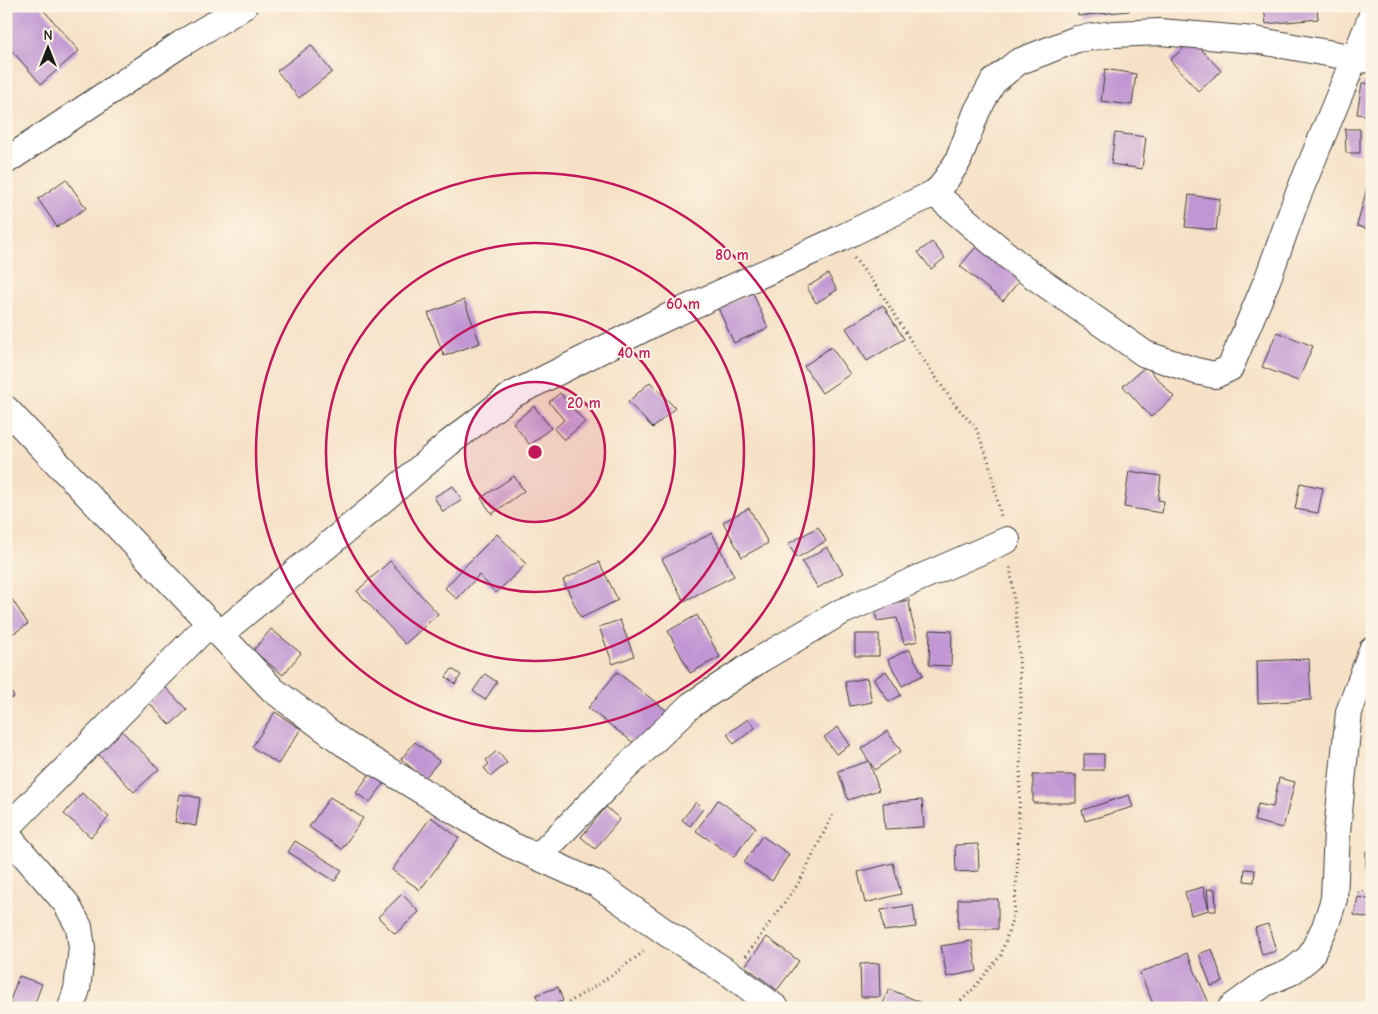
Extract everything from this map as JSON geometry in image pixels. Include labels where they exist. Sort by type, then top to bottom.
[{"type":"street","points":[[6,161],[181,44],[244,6]]},
{"type":"street","points":[[934,193],[1021,267],[1145,354],[1196,371],[1215,375],[1230,368],[1268,278],[1296,200],[1363,59],[1372,14]]},
{"type":"street","points":[[6,829],[215,629],[370,510],[449,443],[512,395],[661,320],[839,239],[934,193],[941,187],[958,161],[977,111],[993,82],[1018,62],[1077,38],[1160,32],[1255,40],[1363,59]]},
{"type":"street","points":[[6,409],[273,690],[345,744],[509,844],[597,884],[668,934],[732,974],[776,1008]]},
{"type":"street","points":[[538,857],[692,705],[760,659],[841,612],[1007,540]]},
{"type":"street","points":[[1231,1008],[1265,983],[1291,972],[1310,957],[1325,927],[1334,899],[1337,832],[1349,712],[1372,650]]},
{"type":"street","points":[[6,834],[66,903],[79,927],[82,948],[77,989],[71,1008]]},
{"type":"path","points":[[839,239],[880,292],[914,346],[955,405],[976,428],[988,460],[1007,540],[1018,635],[1021,700],[1018,874],[1014,913],[1000,955],[973,989],[954,1008]]},
{"type":"path","points":[[732,974],[800,881],[834,812]]},
{"type":"path","points":[[560,1008],[608,978],[668,934]]},
{"type":"building","points":[[9,6],[40,6],[79,51],[41,84],[6,44],[6,9]]},
{"type":"building","points":[[1077,6],[1129,6],[1129,11],[1078,16]]},
{"type":"building","points":[[1264,6],[1317,6],[1318,19],[1266,24]]},
{"type":"building","points":[[1193,40],[1221,71],[1198,91],[1170,60]]},
{"type":"building","points":[[311,45],[332,72],[299,98],[277,71]]},
{"type":"building","points":[[1105,69],[1136,74],[1132,105],[1101,101]]},
{"type":"building","points":[[1362,83],[1372,84],[1372,116],[1357,114]]},
{"type":"building","points":[[1345,129],[1360,129],[1360,153],[1346,153]]},
{"type":"building","points":[[1115,133],[1146,137],[1142,169],[1111,164]]},
{"type":"building","points":[[1370,176],[1372,176],[1372,230],[1357,226]]},
{"type":"building","points":[[66,179],[86,208],[57,227],[38,199]]},
{"type":"building","points":[[1189,195],[1220,199],[1216,230],[1185,227]]},
{"type":"building","points":[[932,242],[945,258],[931,269],[918,252]]},
{"type":"building","points":[[980,242],[1023,276],[1003,301],[960,266]]},
{"type":"building","points":[[828,274],[837,290],[816,303],[807,287]]},
{"type":"building","points":[[753,293],[768,328],[734,343],[718,308]]},
{"type":"building","points":[[464,300],[480,343],[444,356],[428,313]]},
{"type":"building","points":[[883,305],[904,339],[867,361],[846,328]]},
{"type":"building","points":[[1277,332],[1313,346],[1298,381],[1262,367]]},
{"type":"building","points":[[831,347],[850,374],[822,393],[804,366]]},
{"type":"building","points":[[1146,366],[1174,397],[1151,417],[1123,386]]},
{"type":"building","points":[[650,382],[675,408],[653,428],[628,402]]},
{"type":"building","points":[[560,393],[585,422],[564,440],[554,429],[564,420],[549,402]]},
{"type":"building","points":[[534,406],[551,428],[530,445],[513,423]]},
{"type":"building","points":[[1129,471],[1161,476],[1158,500],[1164,501],[1162,513],[1124,507]]},
{"type":"building","points":[[514,476],[524,491],[492,514],[481,498]]},
{"type":"building","points":[[1300,483],[1323,488],[1318,513],[1295,509]]},
{"type":"building","points":[[453,486],[462,500],[443,512],[434,497]]},
{"type":"building","points":[[749,508],[768,543],[742,557],[723,522]]},
{"type":"building","points":[[818,527],[826,541],[797,558],[788,544]]},
{"type":"building","points":[[712,533],[734,576],[684,601],[662,559]]},
{"type":"building","points":[[497,534],[526,564],[496,593],[479,575],[457,599],[445,588]]},
{"type":"building","points":[[827,547],[843,573],[818,588],[802,562]]},
{"type":"building","points":[[390,561],[438,614],[405,644],[357,591]]},
{"type":"building","points":[[599,562],[618,600],[581,618],[563,580]]},
{"type":"building","points":[[6,590],[28,624],[6,638]]},
{"type":"building","points":[[909,600],[918,641],[904,644],[897,618],[877,621],[874,606]]},
{"type":"building","points":[[697,615],[720,657],[690,673],[668,631]]},
{"type":"building","points":[[620,620],[634,656],[613,664],[599,627]]},
{"type":"building","points":[[271,629],[301,653],[283,675],[253,651]]},
{"type":"building","points":[[930,630],[952,631],[951,666],[929,665]]},
{"type":"building","points":[[855,634],[879,634],[879,656],[855,656]]},
{"type":"building","points":[[909,649],[923,675],[902,686],[888,660]]},
{"type":"building","points":[[1309,659],[1311,700],[1258,703],[1257,661]]},
{"type":"building","points":[[452,669],[461,675],[455,684],[446,677]]},
{"type":"building","points":[[886,671],[901,695],[889,702],[874,679]]},
{"type":"building","points":[[617,672],[671,714],[643,750],[588,708]]},
{"type":"building","points":[[485,674],[497,682],[485,700],[473,691]]},
{"type":"building","points":[[867,678],[872,702],[850,706],[845,682]]},
{"type":"building","points":[[6,682],[14,697],[6,701]]},
{"type":"building","points":[[166,688],[187,710],[170,725],[149,703]]},
{"type":"building","points":[[275,712],[301,729],[278,764],[252,747]]},
{"type":"building","points":[[748,719],[755,728],[734,744],[727,734]]},
{"type":"building","points":[[838,727],[850,745],[836,754],[824,737]]},
{"type":"building","points":[[119,728],[159,769],[134,792],[95,751]]},
{"type":"building","points":[[887,731],[901,751],[875,770],[861,749]]},
{"type":"building","points":[[415,742],[439,761],[424,779],[401,759]]},
{"type":"building","points":[[497,751],[507,763],[491,776],[484,768],[489,764],[486,760]]},
{"type":"building","points":[[1084,754],[1104,754],[1104,770],[1084,770]]},
{"type":"building","points":[[869,761],[879,790],[848,800],[838,771]]},
{"type":"building","points":[[372,771],[386,781],[370,802],[356,793]]},
{"type":"building","points":[[1033,775],[1076,775],[1076,803],[1033,803]]},
{"type":"building","points":[[1279,778],[1295,782],[1283,828],[1254,821],[1258,804],[1273,807]]},
{"type":"building","points":[[82,793],[109,817],[91,837],[64,814]]},
{"type":"building","points":[[180,794],[200,798],[196,826],[175,822]]},
{"type":"building","points":[[1129,795],[1133,807],[1085,821],[1082,810]]},
{"type":"building","points":[[330,797],[363,818],[342,849],[309,827]]},
{"type":"building","points":[[718,800],[756,827],[734,857],[696,831]]},
{"type":"building","points":[[922,800],[924,827],[885,829],[883,803]]},
{"type":"building","points":[[696,802],[703,809],[690,826],[682,820]]},
{"type":"building","points":[[606,807],[620,819],[595,849],[581,837]]},
{"type":"building","points":[[431,817],[459,838],[420,890],[392,870]]},
{"type":"building","points":[[762,836],[789,854],[772,881],[744,863]]},
{"type":"building","points":[[295,841],[342,870],[335,881],[288,852]]},
{"type":"building","points":[[978,844],[979,871],[956,872],[955,845]]},
{"type":"building","points":[[1366,851],[1372,851],[1372,868],[1366,868]]},
{"type":"building","points":[[893,863],[901,894],[865,903],[858,872]]},
{"type":"building","points":[[1245,869],[1255,870],[1254,882],[1244,881]]},
{"type":"building","points":[[1203,887],[1209,910],[1191,915],[1185,892]]},
{"type":"building","points":[[1207,889],[1215,889],[1216,911],[1209,911]]},
{"type":"building","points":[[402,894],[419,912],[395,934],[378,917]]},
{"type":"building","points":[[1358,897],[1372,900],[1372,919],[1354,915]]},
{"type":"building","points":[[958,899],[998,899],[998,929],[958,929]]},
{"type":"building","points":[[913,905],[916,927],[884,931],[881,910]]},
{"type":"building","points":[[1268,924],[1276,951],[1262,955],[1255,928]]},
{"type":"building","points":[[767,937],[799,961],[777,990],[745,966]]},
{"type":"building","points":[[972,941],[977,971],[947,977],[941,946]]},
{"type":"building","points":[[1212,949],[1223,982],[1211,986],[1199,954]]},
{"type":"building","points":[[1187,953],[1211,1008],[1155,1008],[1140,973]]},
{"type":"building","points":[[879,963],[880,997],[861,997],[860,964]]},
{"type":"building","points":[[19,976],[42,984],[33,1008],[21,1008],[9,1003]]},
{"type":"building","points":[[558,987],[563,1001],[541,1008],[536,995]]},
{"type":"building","points":[[889,989],[925,1004],[923,1008],[881,1008]]}]
